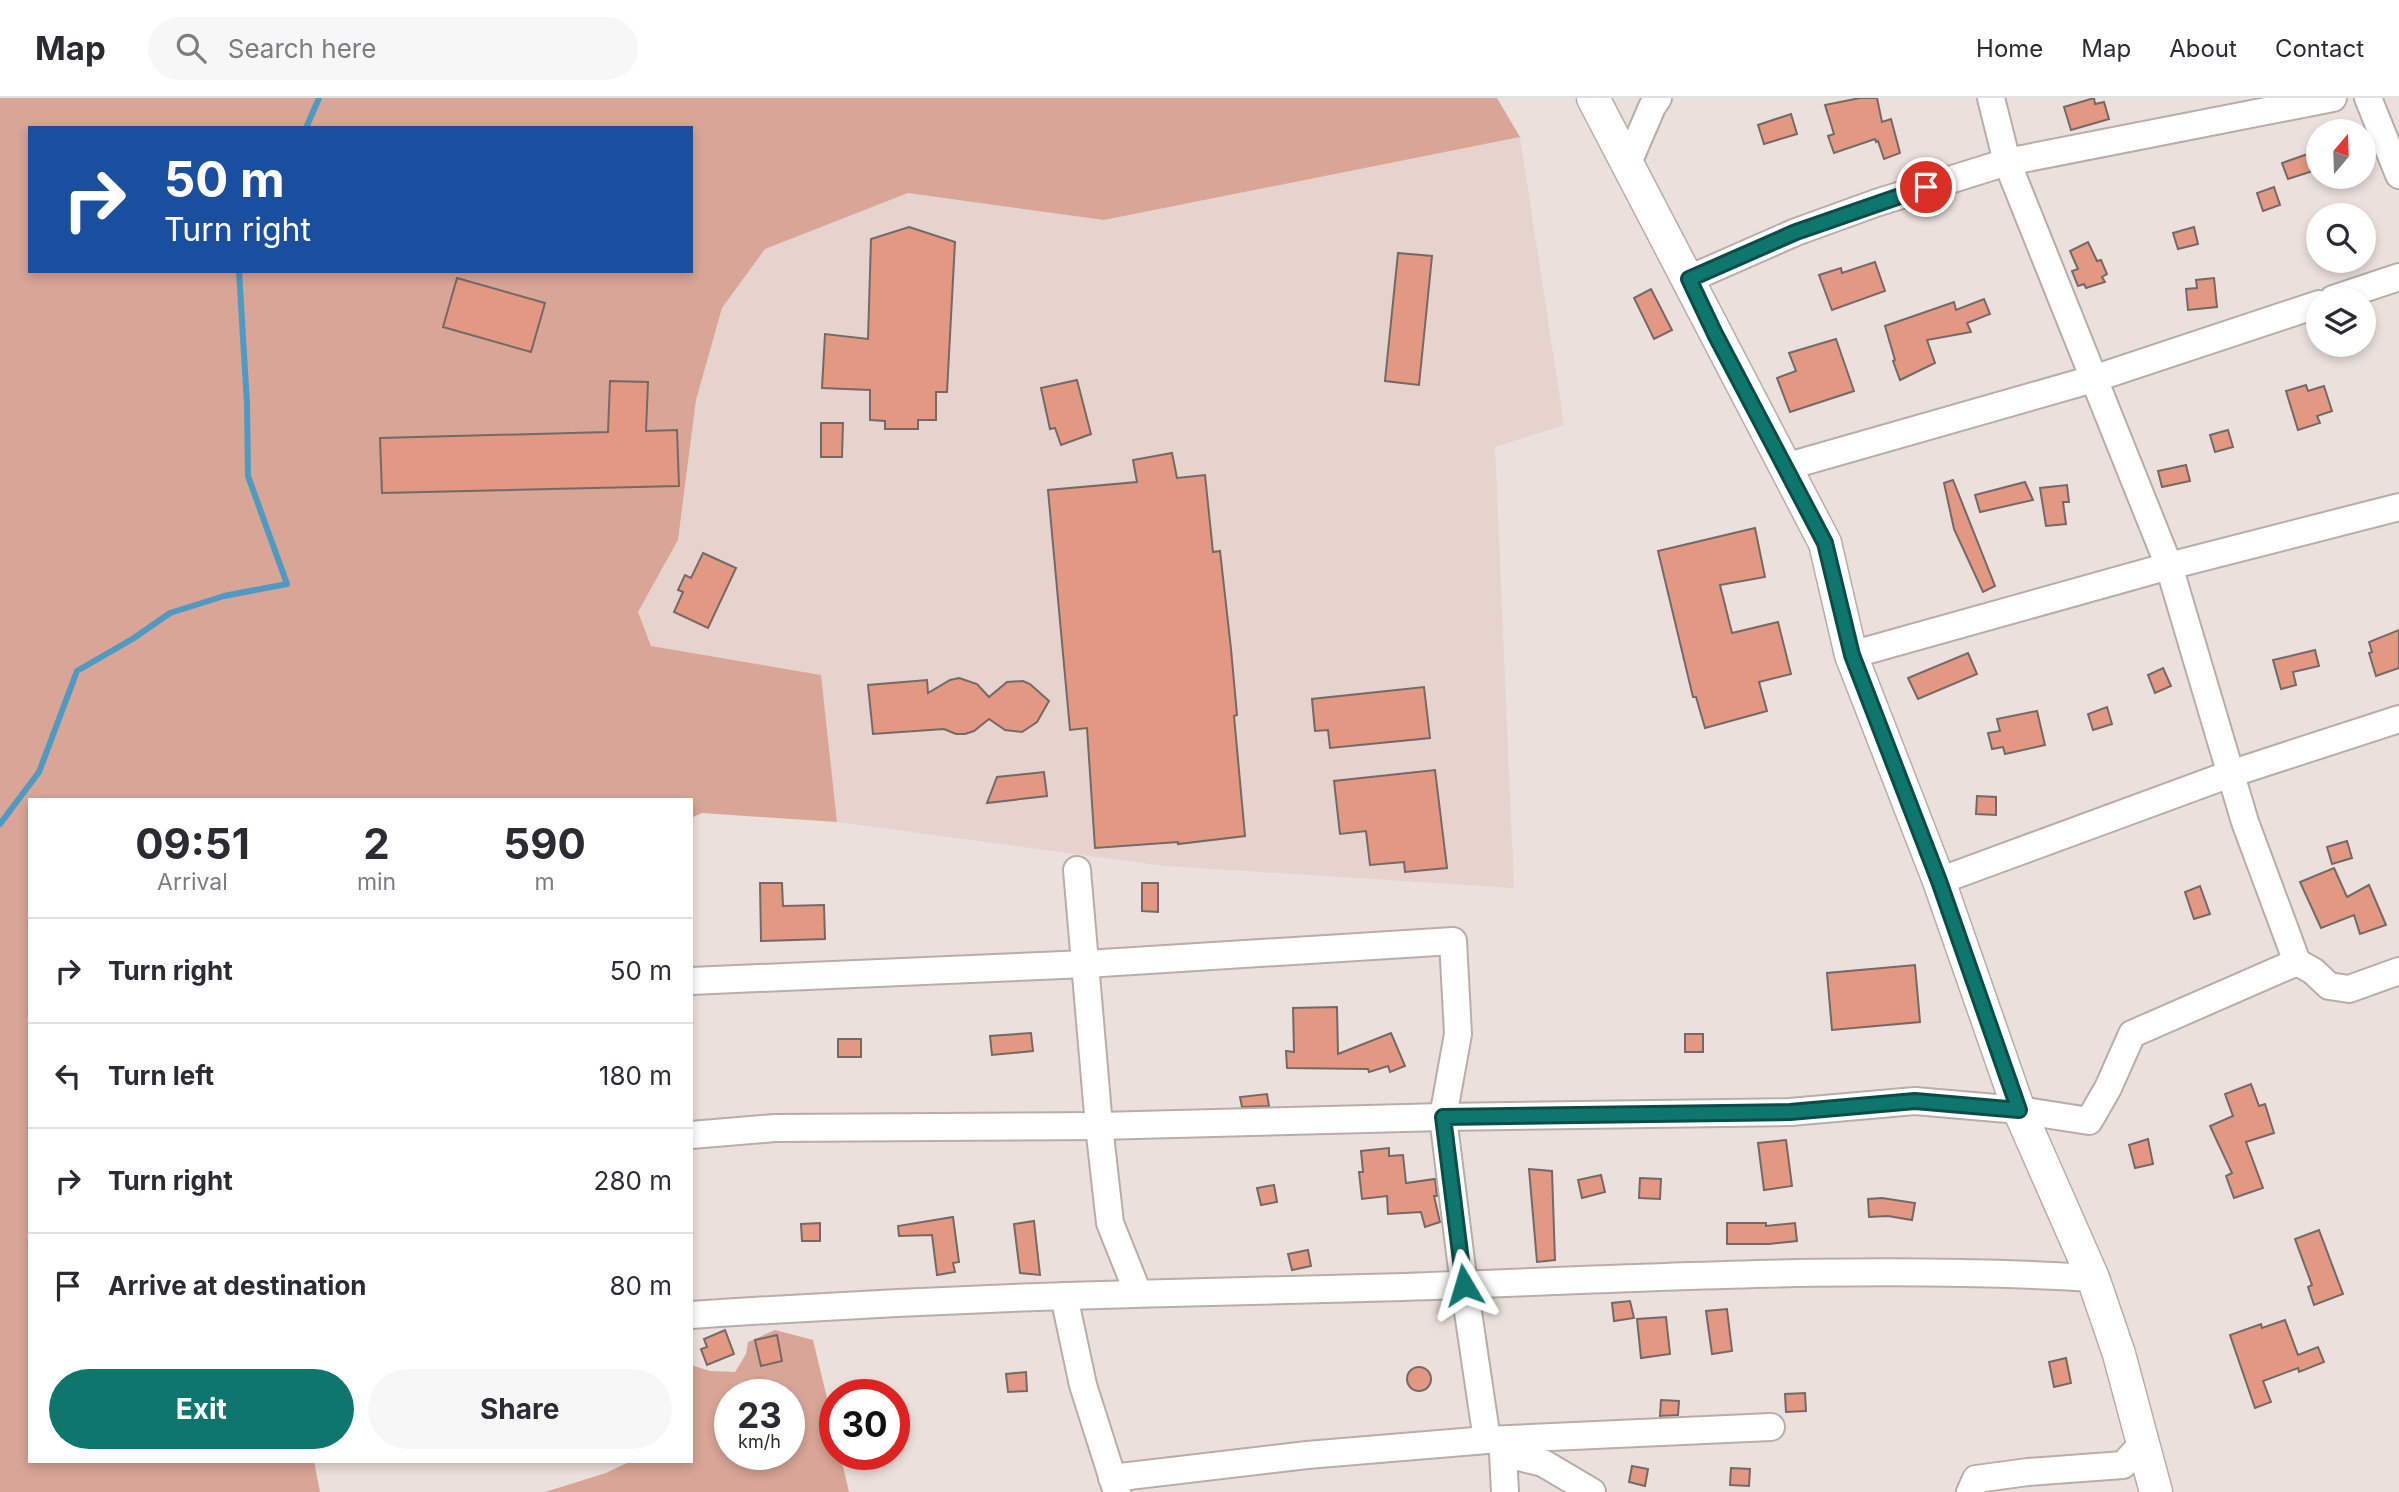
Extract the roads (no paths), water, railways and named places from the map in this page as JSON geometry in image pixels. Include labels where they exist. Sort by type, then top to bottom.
[{"type":"street","points":[[1593,98],[1825,543],[1852,655],[1939,881],[2019,1110],[2093,1278],[2119,1354],[2156,1492]]},
{"type":"street","points":[[1628,163],[1658,98]]},
{"type":"street","points":[[1689,279],[1807,228],[1876,203],[2007,162],[2333,98]]},
{"type":"street","points":[[2368,98],[2399,175]]},
{"type":"street","points":[[1989,101],[2007,162],[2169,566],[2245,822],[2297,962],[2313,971],[2329,986],[2349,989],[2399,971]]},
{"type":"street","points":[[2369,287],[2399,277]]},
{"type":"street","points":[[1785,467],[2093,379],[2306,308]]},
{"type":"street","points":[[1852,655],[2169,566],[2399,507]]},
{"type":"street","points":[[1939,881],[2230,774],[2399,719]]},
{"type":"street","points":[[1077,870],[1098,1126],[1110,1223],[1138,1293]]},
{"type":"street","points":[[693,981],[1086,964],[1453,941],[1458,1034],[1443,1117],[1487,1440]]},
{"type":"street","points":[[693,1135],[775,1128],[1098,1126],[1790,1112],[1915,1101],[2019,1110],[2089,1121],[2108,1088],[2132,1034],[2297,962]]},
{"type":"street","points":[[693,1315],[1138,1293],[1268,1292],[1865,1271],[1998,1272],[2093,1278]]},
{"type":"street","points":[[1064,1296],[1083,1385],[1115,1485],[1307,1455],[1487,1440],[1771,1427]]},
{"type":"street","points":[[1970,1492],[1976,1479],[2123,1465],[2144,1442]]},
{"type":"street","points":[[1505,1492],[1503,1452],[1543,1463],[1592,1492]]},
{"type":"waterway","points":[[307,126],[319,98]]},
{"type":"waterway","points":[[0,824],[39,772],[77,671],[134,638],[170,613],[224,596],[287,584],[248,476],[247,404],[239,273]]}]
